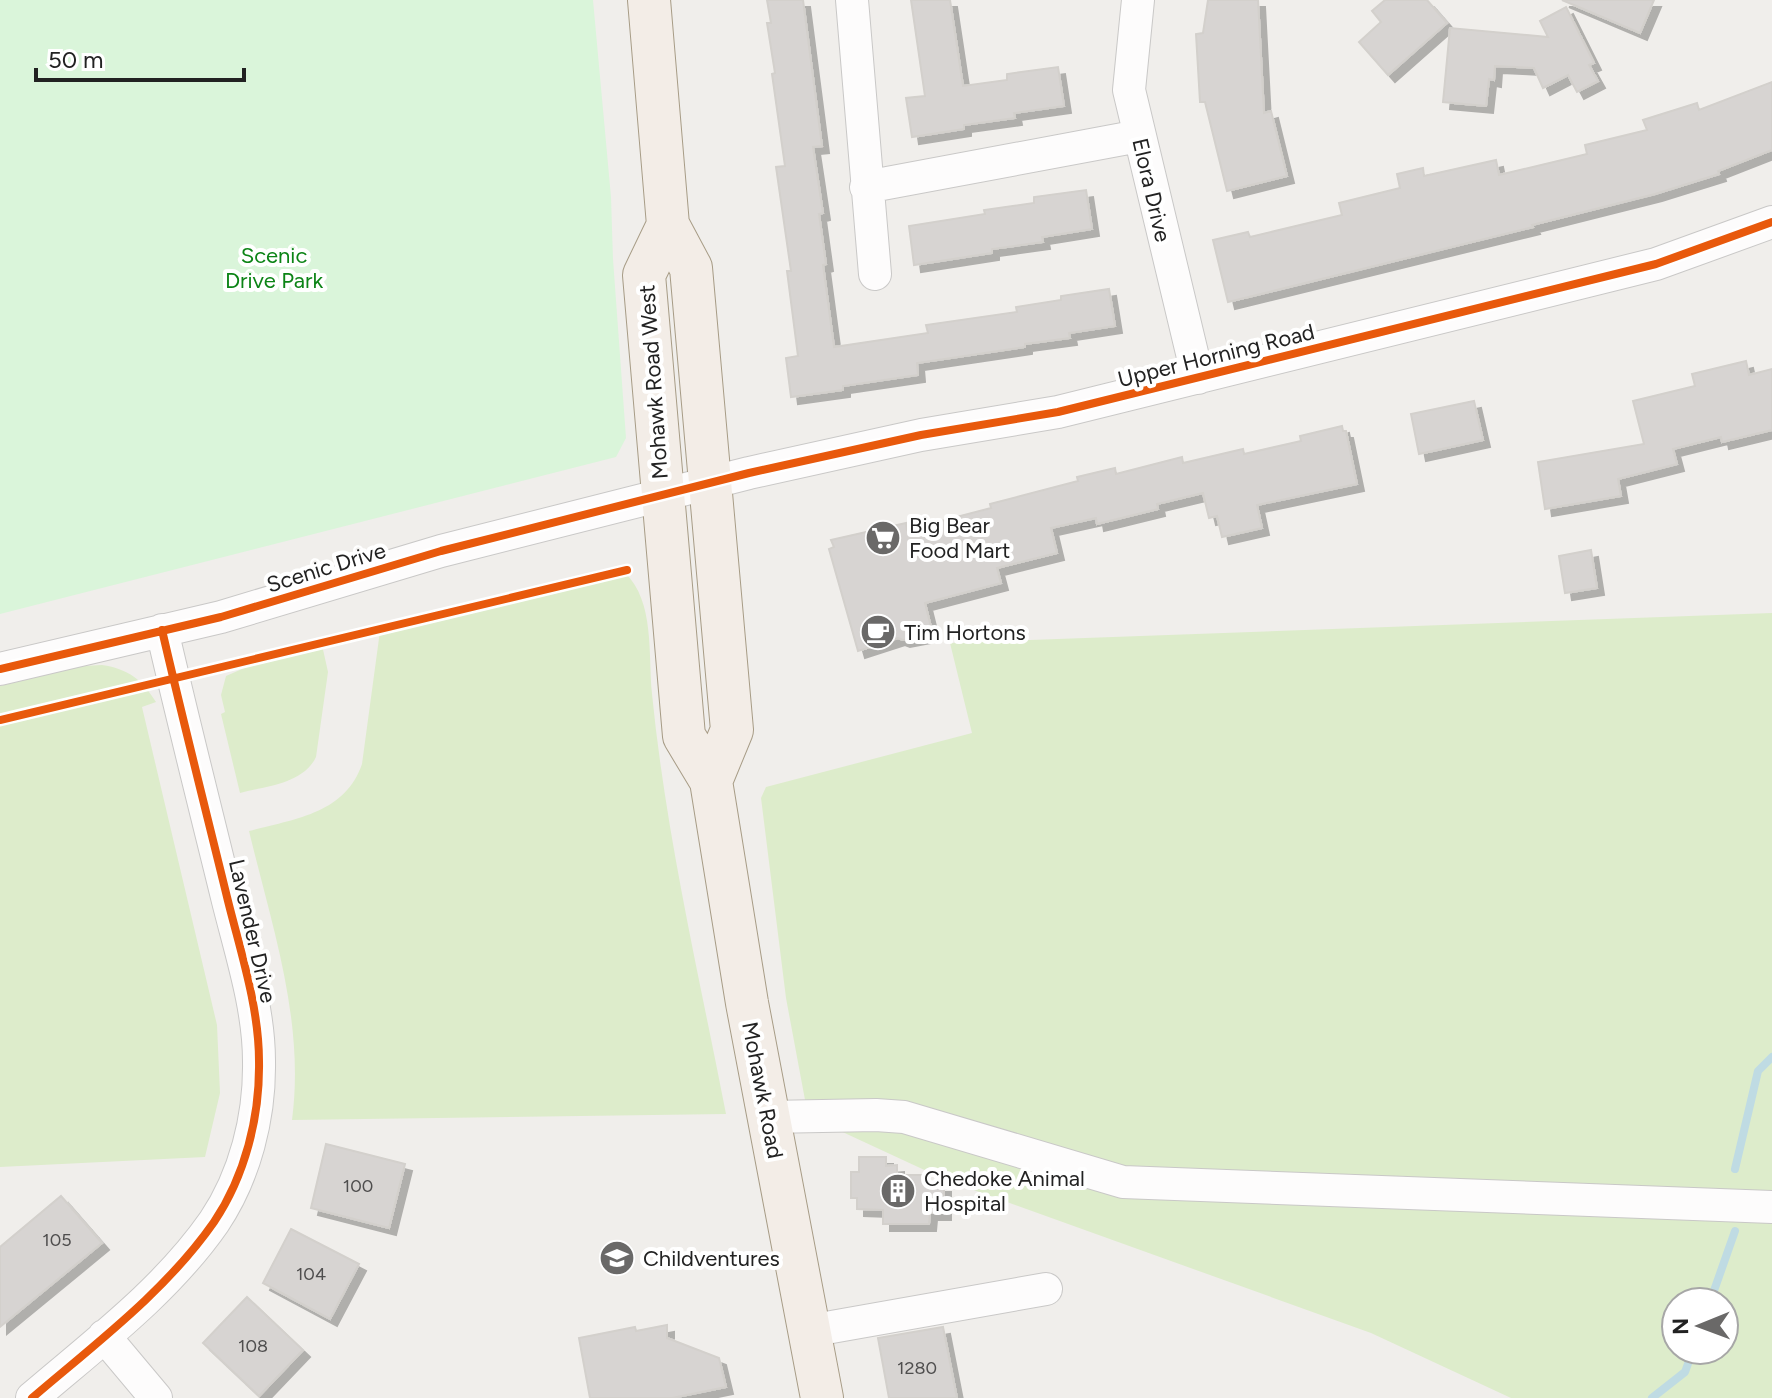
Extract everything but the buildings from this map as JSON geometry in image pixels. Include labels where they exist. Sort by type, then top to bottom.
[{"type":"main road","points":[[649,0],[668,225],[691,268],[732,730],[711,781]]},
{"type":"main road","name":"Mohawk Road West","points":[[662,496],[644,275],[668,225]]},
{"type":"main road","name":"Mohawk Road","points":[[662,496],[684,736],[711,781],[768,1117],[822,1398]]},
{"type":"street","points":[[852,0],[875,274]]},
{"type":"street","name":"Elora Drive","points":[[1138,0],[1129,90],[1198,378]]},
{"type":"street","points":[[866,187],[1139,136]]},
{"type":"street","name":"Upper Horning Road","points":[[662,496],[921,435],[1058,412],[1198,378],[1656,264],[1772,222]]},
{"type":"street","name":"Scenic Drive","points":[[0,669],[258,607],[441,551],[662,496]]},
{"type":"street","name":"Lavender Drive","points":[[32,1398],[182,1265],[218,1216],[229,1195],[255,1117],[259,1083],[257,1031],[245,968],[162,630]]},
{"type":"street","points":[[768,1117],[904,1117],[1123,1182],[1772,1207]]},
{"type":"street","points":[[809,1331],[1046,1289]]},
{"type":"street","points":[[104,1336],[156,1398]]},
{"type":"green space","name":"Scenic Drive Park","points":[[0,0],[593,0],[611,197],[626,438],[616,457],[0,614]]},
{"type":"green space","points":[[625,573],[635,585],[646,614],[652,694],[666,800],[726,1114],[292,1120],[295,1083],[290,1010],[249,831],[316,812],[344,794],[354,781],[362,764],[380,631]]},
{"type":"green space","points":[[1772,613],[1772,1398],[1511,1398],[1371,1333],[946,1180],[808,1116],[786,998],[761,798],[766,787],[972,733],[950,643]]},
{"type":"green space","points":[[322,645],[328,672],[316,757],[310,766],[293,778],[240,793],[221,714],[225,712],[221,695],[226,676],[249,666],[249,663]]},
{"type":"green space","points":[[102,665],[120,669],[134,677],[156,702],[142,707],[217,1025],[220,1093],[205,1157],[0,1167],[0,686],[84,666]]},
{"type":"waterway","points":[[1735,1169],[1758,1071],[1772,1057]]},
{"type":"waterway","points":[[1716,1286],[1735,1231]]},
{"type":"waterway","points":[[1652,1398],[1685,1372],[1687,1366]]},
{"type":"cycle path","points":[[0,669],[221,617],[441,551],[749,473],[921,435],[1058,412],[1656,264],[1772,222]]},
{"type":"cycle path","points":[[0,720],[627,570]]},
{"type":"cycle path","points":[[32,1398],[129,1316],[195,1247],[214,1222],[234,1185],[248,1145],[257,1103],[259,1061],[253,1001],[162,630]]},
{"type":"place","name":"Big Bear Food Mart","points":[[883,538]]},
{"type":"place","name":"Tim Hortons","points":[[878,632]]},
{"type":"place","name":"Chedoke Animal Hospital","points":[[898,1191]]},
{"type":"place","name":"Childventures","points":[[617,1258]]}]
